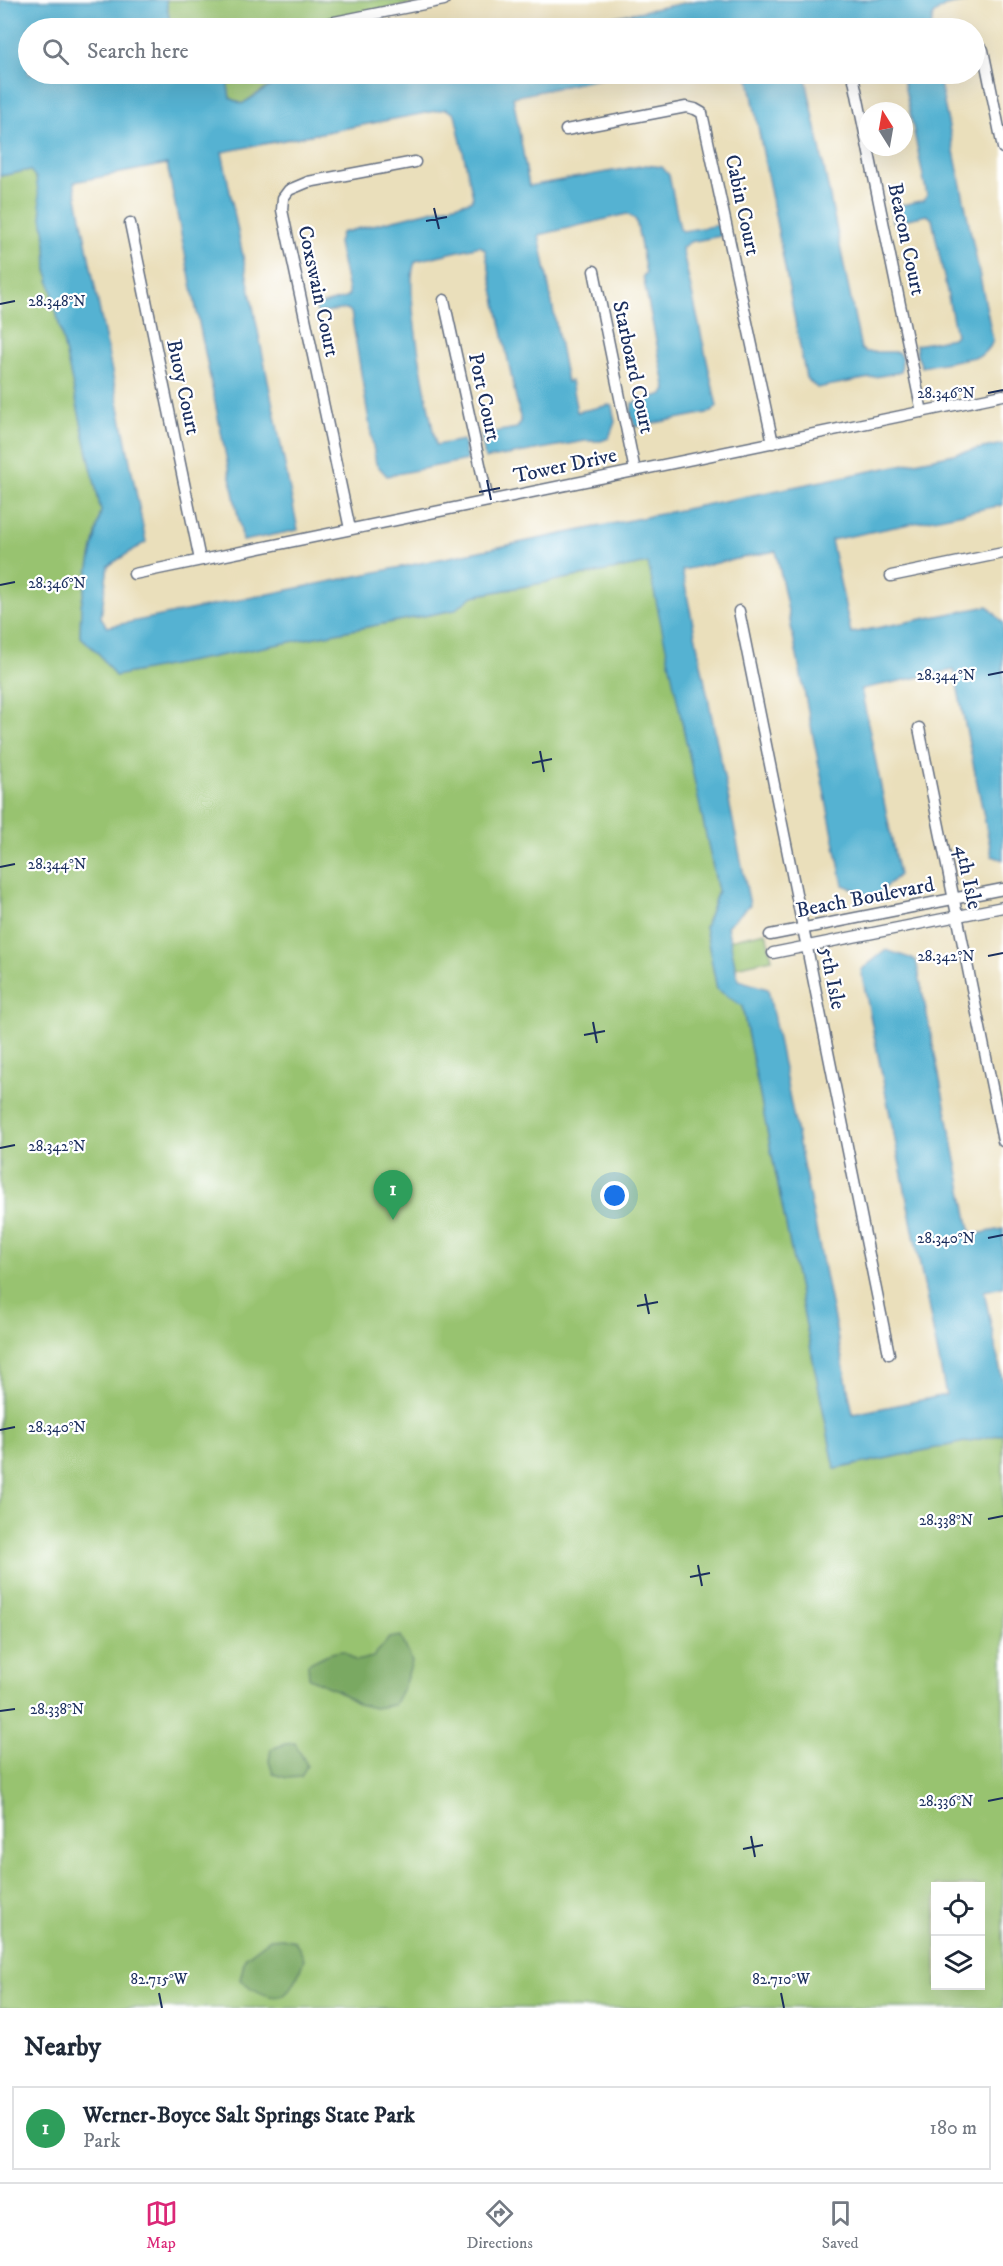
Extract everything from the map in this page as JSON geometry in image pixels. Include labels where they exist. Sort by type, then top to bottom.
[{"type":"street","points":[[354,18],[444,0]]},
{"type":"street","points":[[985,60],[1003,148]]},
{"type":"street","name":"Beacon Court","points":[[855,84],[922,412]]},
{"type":"street","name":"Cabin Court","points":[[566,130],[686,107],[702,113],[773,443]]},
{"type":"street","name":"Coxswain Court","points":[[350,529],[282,210],[283,198],[290,189],[308,182],[415,162]]},
{"type":"street","name":"Buoy Court","points":[[130,223],[200,560]]},
{"type":"street","name":"Starboard Court","points":[[594,271],[635,471]]},
{"type":"street","name":"Port Court","points":[[444,300],[488,501]]},
{"type":"street","name":"Tower Drive","points":[[134,574],[1003,395]]},
{"type":"street","points":[[891,576],[1003,553]]},
{"type":"street","name":"5th Isle","points":[[739,611],[889,1354]]},
{"type":"street","name":"4th Isle","points":[[919,728],[1003,1141]]},
{"type":"street","name":"Beach Boulevard","points":[[770,936],[1003,889]]},
{"type":"street","name":"Beach Boulevard","points":[[773,953],[1003,907]]},
{"type":"green space","points":[[166,0],[429,0],[339,18],[169,18]]},
{"type":"green space","points":[[228,84],[272,84],[242,104],[230,98]]},
{"type":"green space","points":[[31,170],[43,204],[47,270],[101,511],[81,605],[80,636],[100,655],[115,676],[454,610],[473,596],[649,563],[718,891],[705,927],[717,989],[742,1006],[835,1469],[1003,1434],[1003,2008],[0,2008],[0,176]]},
{"type":"green space","points":[[766,932],[772,959],[735,967],[729,940]]},
{"type":"green space","points":[[401,1636],[412,1662],[404,1686],[394,1705],[374,1708],[359,1704],[338,1691],[309,1678],[308,1664],[325,1655],[344,1651],[356,1661],[373,1657],[389,1638]]},
{"type":"green space","points":[[295,1743],[307,1765],[301,1777],[287,1778],[273,1774],[269,1761],[271,1749]]},
{"type":"green space","points":[[282,1938],[295,1941],[304,1958],[294,1984],[282,1996],[274,1997],[253,1989],[240,1980],[245,1958],[270,1939]]},
{"type":"water","points":[[0,0],[166,0],[169,18],[18,18],[18,84],[228,84],[230,98],[242,104],[274,84],[574,84],[513,97],[529,186],[646,165],[662,167],[669,175],[680,229],[683,231],[719,225],[721,236],[690,242],[682,248],[717,406],[712,412],[635,427],[631,415],[632,403],[663,394],[666,390],[643,276],[646,273],[636,220],[627,214],[539,235],[567,382],[571,381],[577,412],[612,406],[615,422],[609,438],[485,459],[481,434],[517,428],[521,422],[485,250],[480,246],[416,261],[412,273],[414,320],[436,445],[463,440],[467,460],[387,476],[376,464],[351,312],[347,309],[317,313],[316,306],[349,295],[338,243],[341,233],[471,201],[473,197],[455,114],[446,109],[222,152],[298,530],[243,541],[167,164],[74,182],[146,542],[108,566],[101,617],[107,627],[1003,444],[1003,505],[831,540],[851,633],[988,606],[1003,623],[1003,860],[992,856],[954,670],[861,689],[899,875],[874,897],[843,885],[776,551],[682,570],[750,905],[727,926],[738,980],[768,989],[853,1414],[946,1395],[861,970],[886,950],[916,960],[971,1235],[1003,1229],[1003,1287],[984,1291],[1003,1384],[1003,1434],[835,1469],[742,1006],[717,989],[705,927],[718,891],[648,563],[473,596],[454,610],[115,676],[100,655],[80,636],[81,605],[101,511],[47,270],[46,243],[36,178],[30,170],[0,176]]},
{"type":"water","points":[[699,0],[975,0],[945,6],[933,15],[933,18],[608,18]]},
{"type":"water","points":[[750,84],[807,84],[861,349],[866,352],[898,352],[902,359],[901,372],[817,388],[806,378]]},
{"type":"water","points":[[904,84],[940,84],[993,340],[990,347],[980,356],[922,367],[916,345],[953,338],[956,335],[932,219],[927,215],[893,222],[890,208],[924,200],[927,195],[913,127],[913,102],[908,102]]},
{"type":"place","name":"Werner-Boyce Salt Springs State Park","points":[[393,1220]]}]
